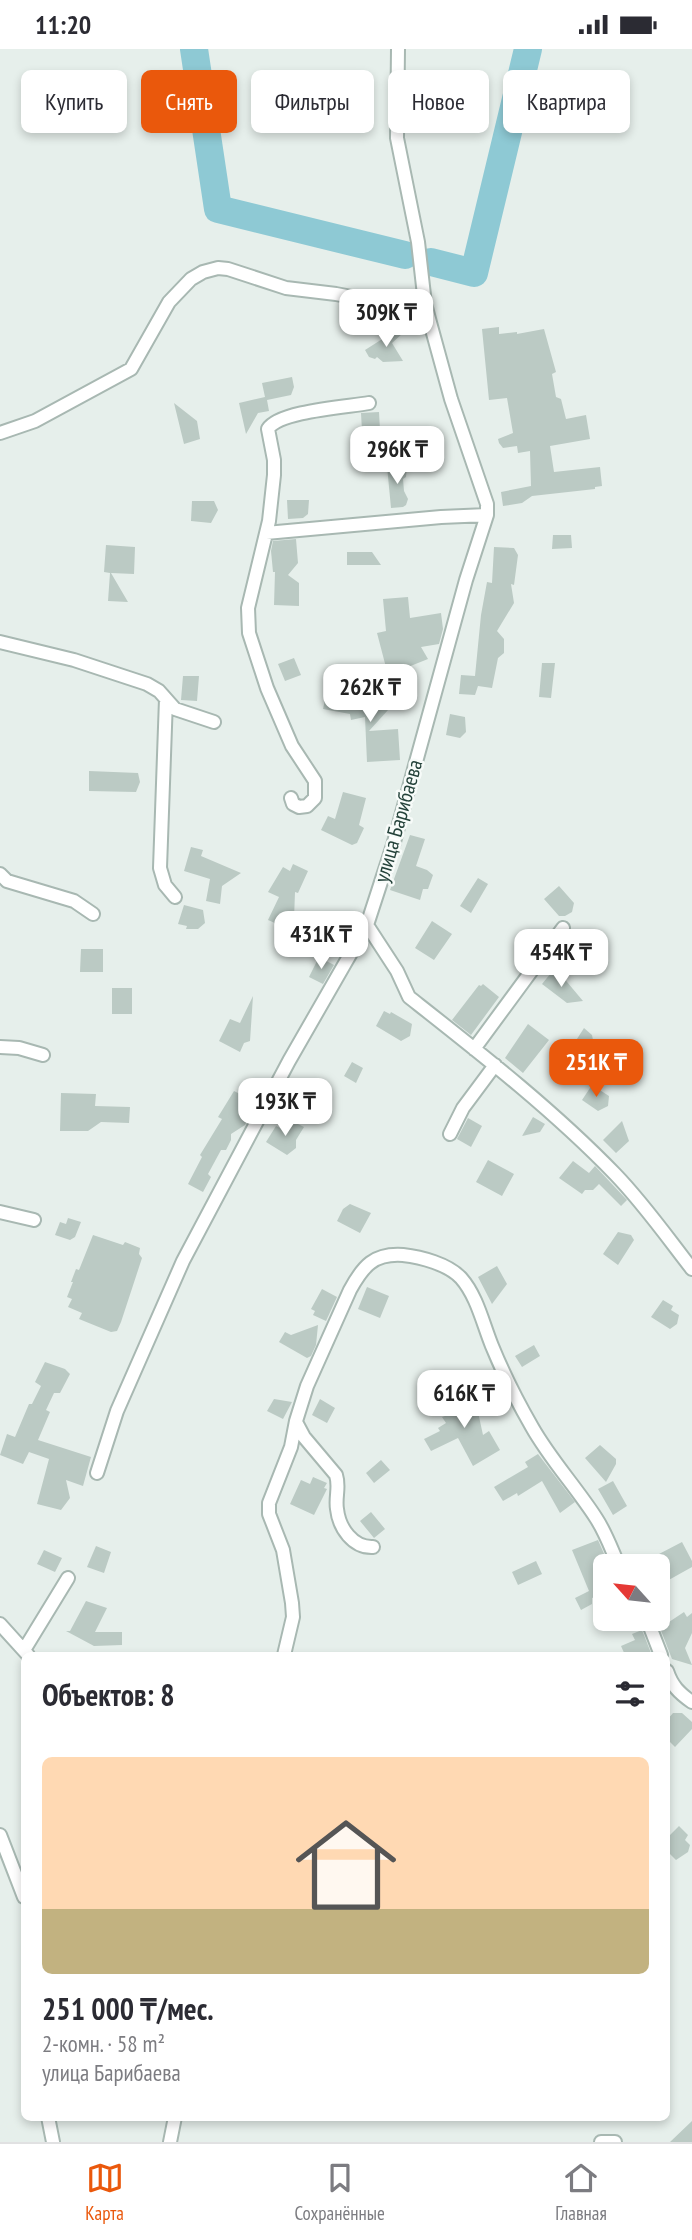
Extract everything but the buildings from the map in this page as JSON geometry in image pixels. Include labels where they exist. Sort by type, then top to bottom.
[{"type":"street","points":[[266,533],[487,515],[487,504],[451,399],[425,304],[418,242],[397,138],[398,49]]},
{"type":"street","points":[[0,433],[35,421],[131,369],[169,302],[191,279],[202,272],[228,268],[286,288],[399,306],[425,304]]},
{"type":"street","points":[[291,798],[293,804],[299,807],[307,806],[315,798],[315,781],[287,734],[267,688],[249,633],[248,608],[266,533],[274,460],[267,434],[270,425],[292,416],[369,403]]},
{"type":"street","name":"улица Барибаева","points":[[97,1473],[117,1411],[183,1261],[289,1061],[367,925],[394,842],[466,579],[487,515]]},
{"type":"street","points":[[0,642],[38,650],[147,684],[175,709],[214,722]]},
{"type":"street","points":[[166,699],[160,868],[165,885],[175,897]]},
{"type":"street","points":[[0,874],[7,881],[74,901],[93,913]]},
{"type":"street","points":[[367,925],[397,971],[410,997],[495,1065],[614,1173],[651,1214],[692,1269]]},
{"type":"street","points":[[474,1049],[562,927]]},
{"type":"street","points":[[0,1047],[19,1048],[43,1055]]},
{"type":"street","points":[[450,1134],[463,1108],[495,1065]]},
{"type":"street","points":[[0,1212],[34,1220]]},
{"type":"street","points":[[286,1652],[293,1617],[292,1603],[283,1550],[268,1509],[270,1498],[291,1447],[307,1386],[350,1290],[368,1264],[380,1256],[393,1254],[418,1257],[453,1271],[467,1287],[530,1424],[598,1521],[613,1554]]},
{"type":"street","points":[[296,1421],[303,1437],[336,1475],[336,1507],[342,1527],[360,1546],[373,1547]]},
{"type":"street","points":[[27,1652],[68,1578]]},
{"type":"street","points":[[0,1624],[25,1652]]},
{"type":"street","points":[[652,1631],[660,1652]]},
{"type":"street","points":[[670,1680],[679,1693],[692,1702]]},
{"type":"street","points":[[0,1835],[21,1889]]},
{"type":"street","points":[[49,2121],[52,2142]]},
{"type":"street","points":[[170,2142],[174,2121]]},
{"type":"street","points":[[601,2142],[615,2142]]},
{"type":"waterway","points":[[194,49],[218,209],[405,255]]},
{"type":"waterway","points":[[431,262],[474,273],[528,49]]}]
